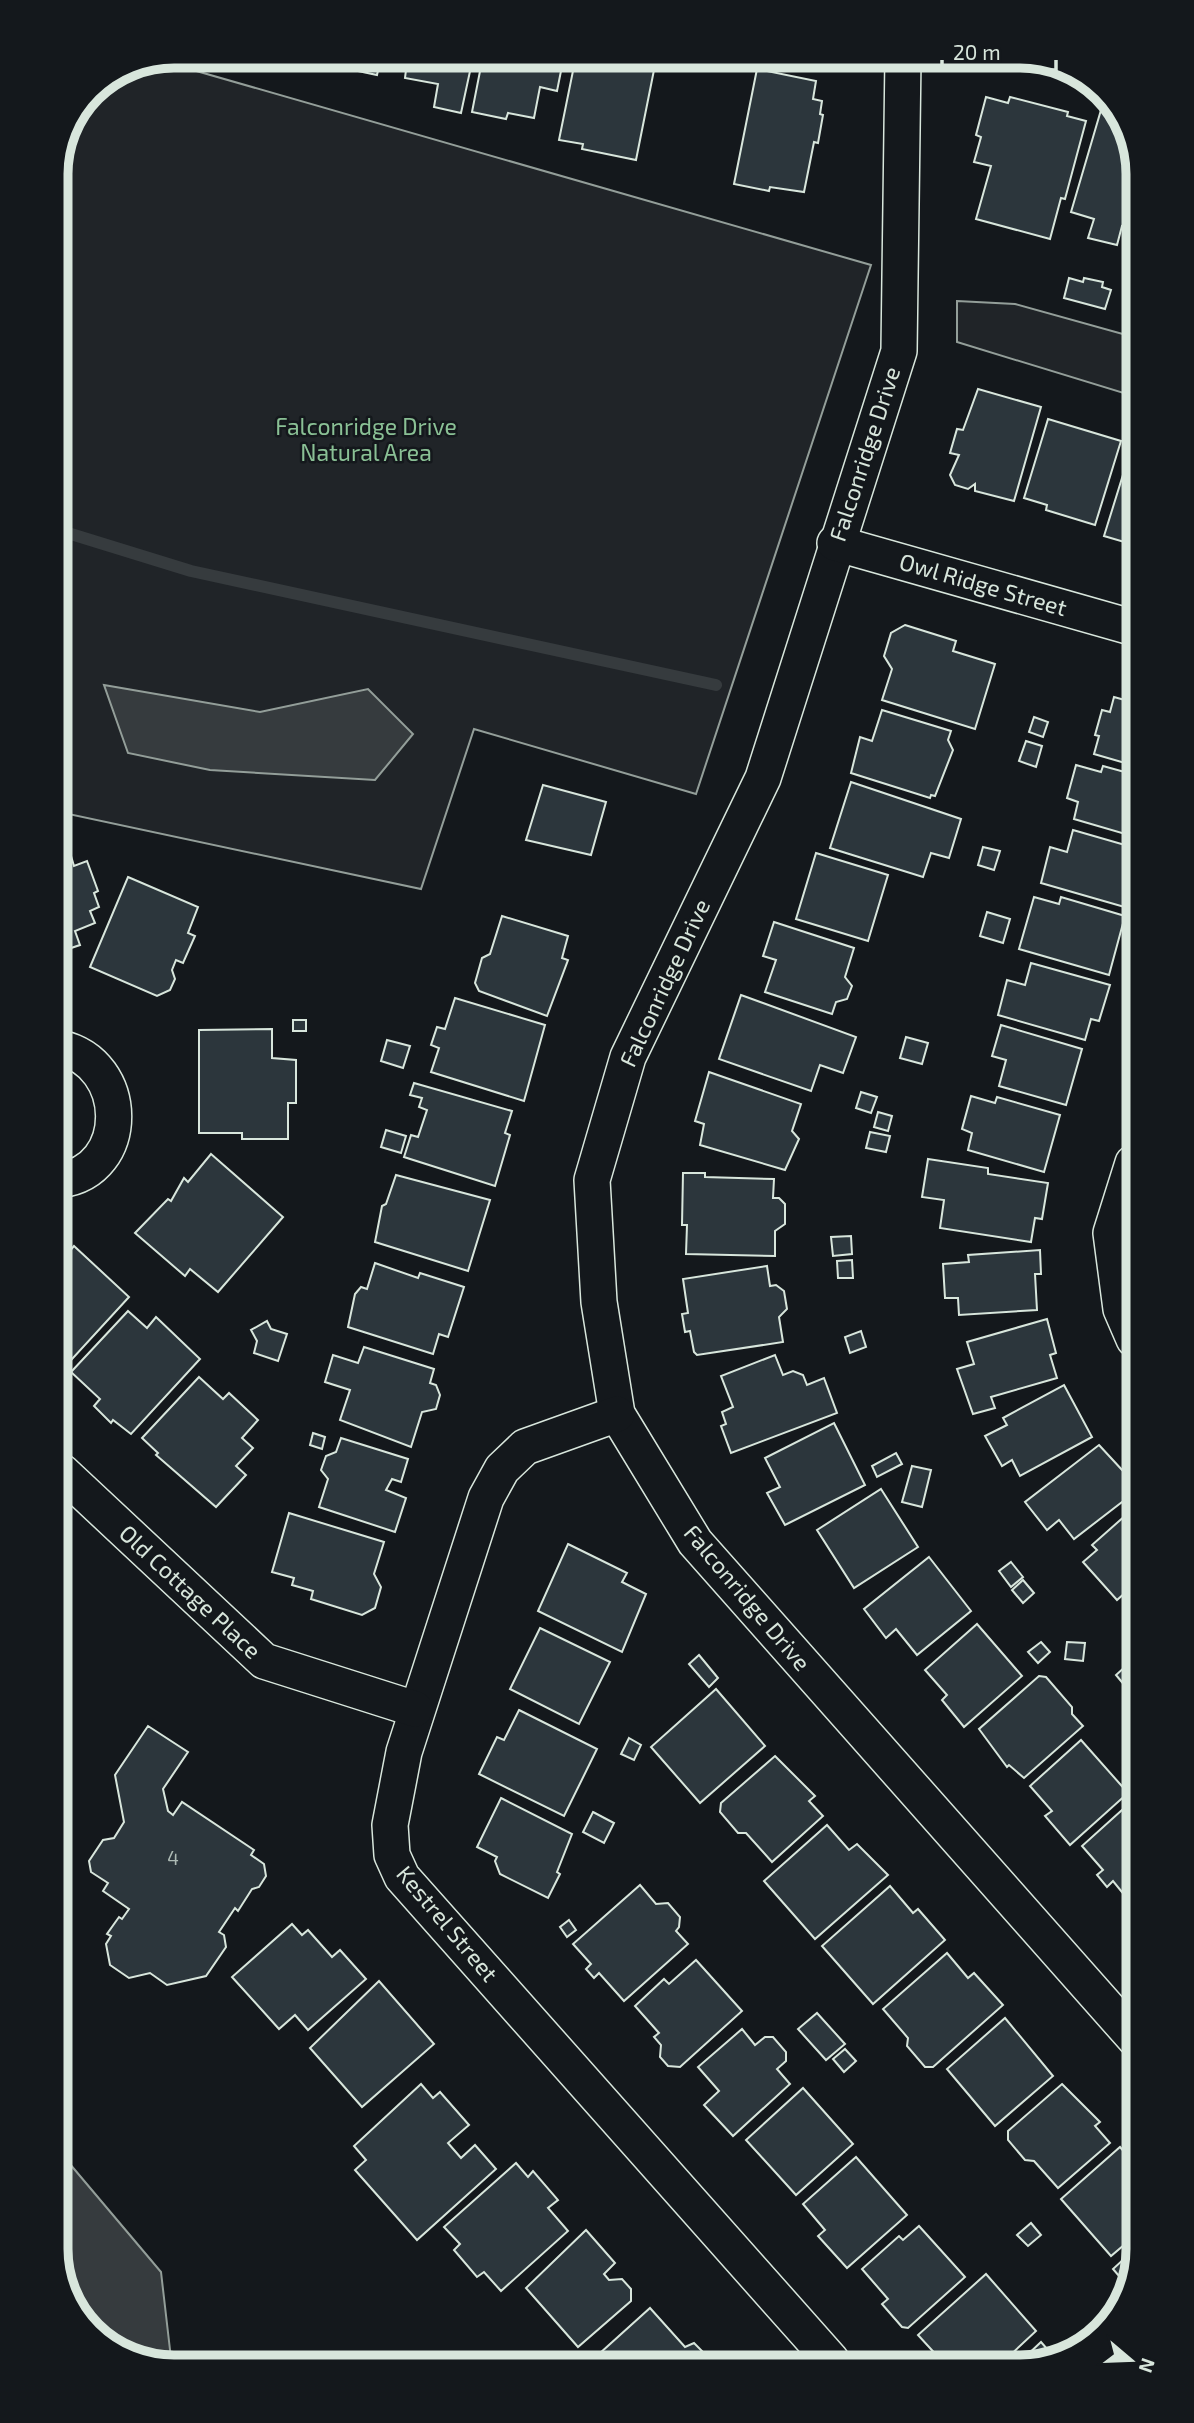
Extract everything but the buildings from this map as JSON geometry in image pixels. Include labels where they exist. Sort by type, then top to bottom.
[{"type":"street","name":"Falconridge Drive","points":[[902,68],[899,351],[835,543],[763,778],[628,1057],[592,1180],[599,1302],[617,1414],[695,1542],[1126,2029]]},
{"type":"street","name":"Owl Ridge Street","points":[[835,543],[1126,626]]},
{"type":"street","points":[[68,1051],[89,1060],[105,1077],[112,1091],[115,1115],[110,1139],[98,1159],[79,1174],[68,1177]]},
{"type":"street","points":[[1126,1185],[1111,1233],[1121,1309],[1126,1321]]},
{"type":"street","name":"Kestrel Street","points":[[617,1414],[526,1447],[502,1469],[486,1498],[415,1709],[390,1825],[392,1855],[402,1877],[827,2355]]},
{"type":"street","name":"Old Cottage Place","points":[[68,1478],[264,1661],[415,1709]]},
{"type":"green space","name":"Falconridge Drive Natural Area","points":[[186,68],[871,265],[696,794],[474,729],[421,889],[68,814],[68,167],[76,134],[86,115],[99,99],[115,86],[134,76],[153,70]]},
{"type":"green space","points":[[957,301],[1015,304],[1126,335],[1126,394],[957,342]]},
{"type":"shaded area","points":[[104,685],[260,712],[368,689],[413,734],[375,780],[210,770],[128,753]]},
{"type":"shaded area","points":[[68,2162],[161,2272],[171,2355],[140,2349],[115,2337],[104,2329],[82,2302],[70,2270]]},
{"type":"waterway","points":[[68,533],[191,571],[716,685]]}]
